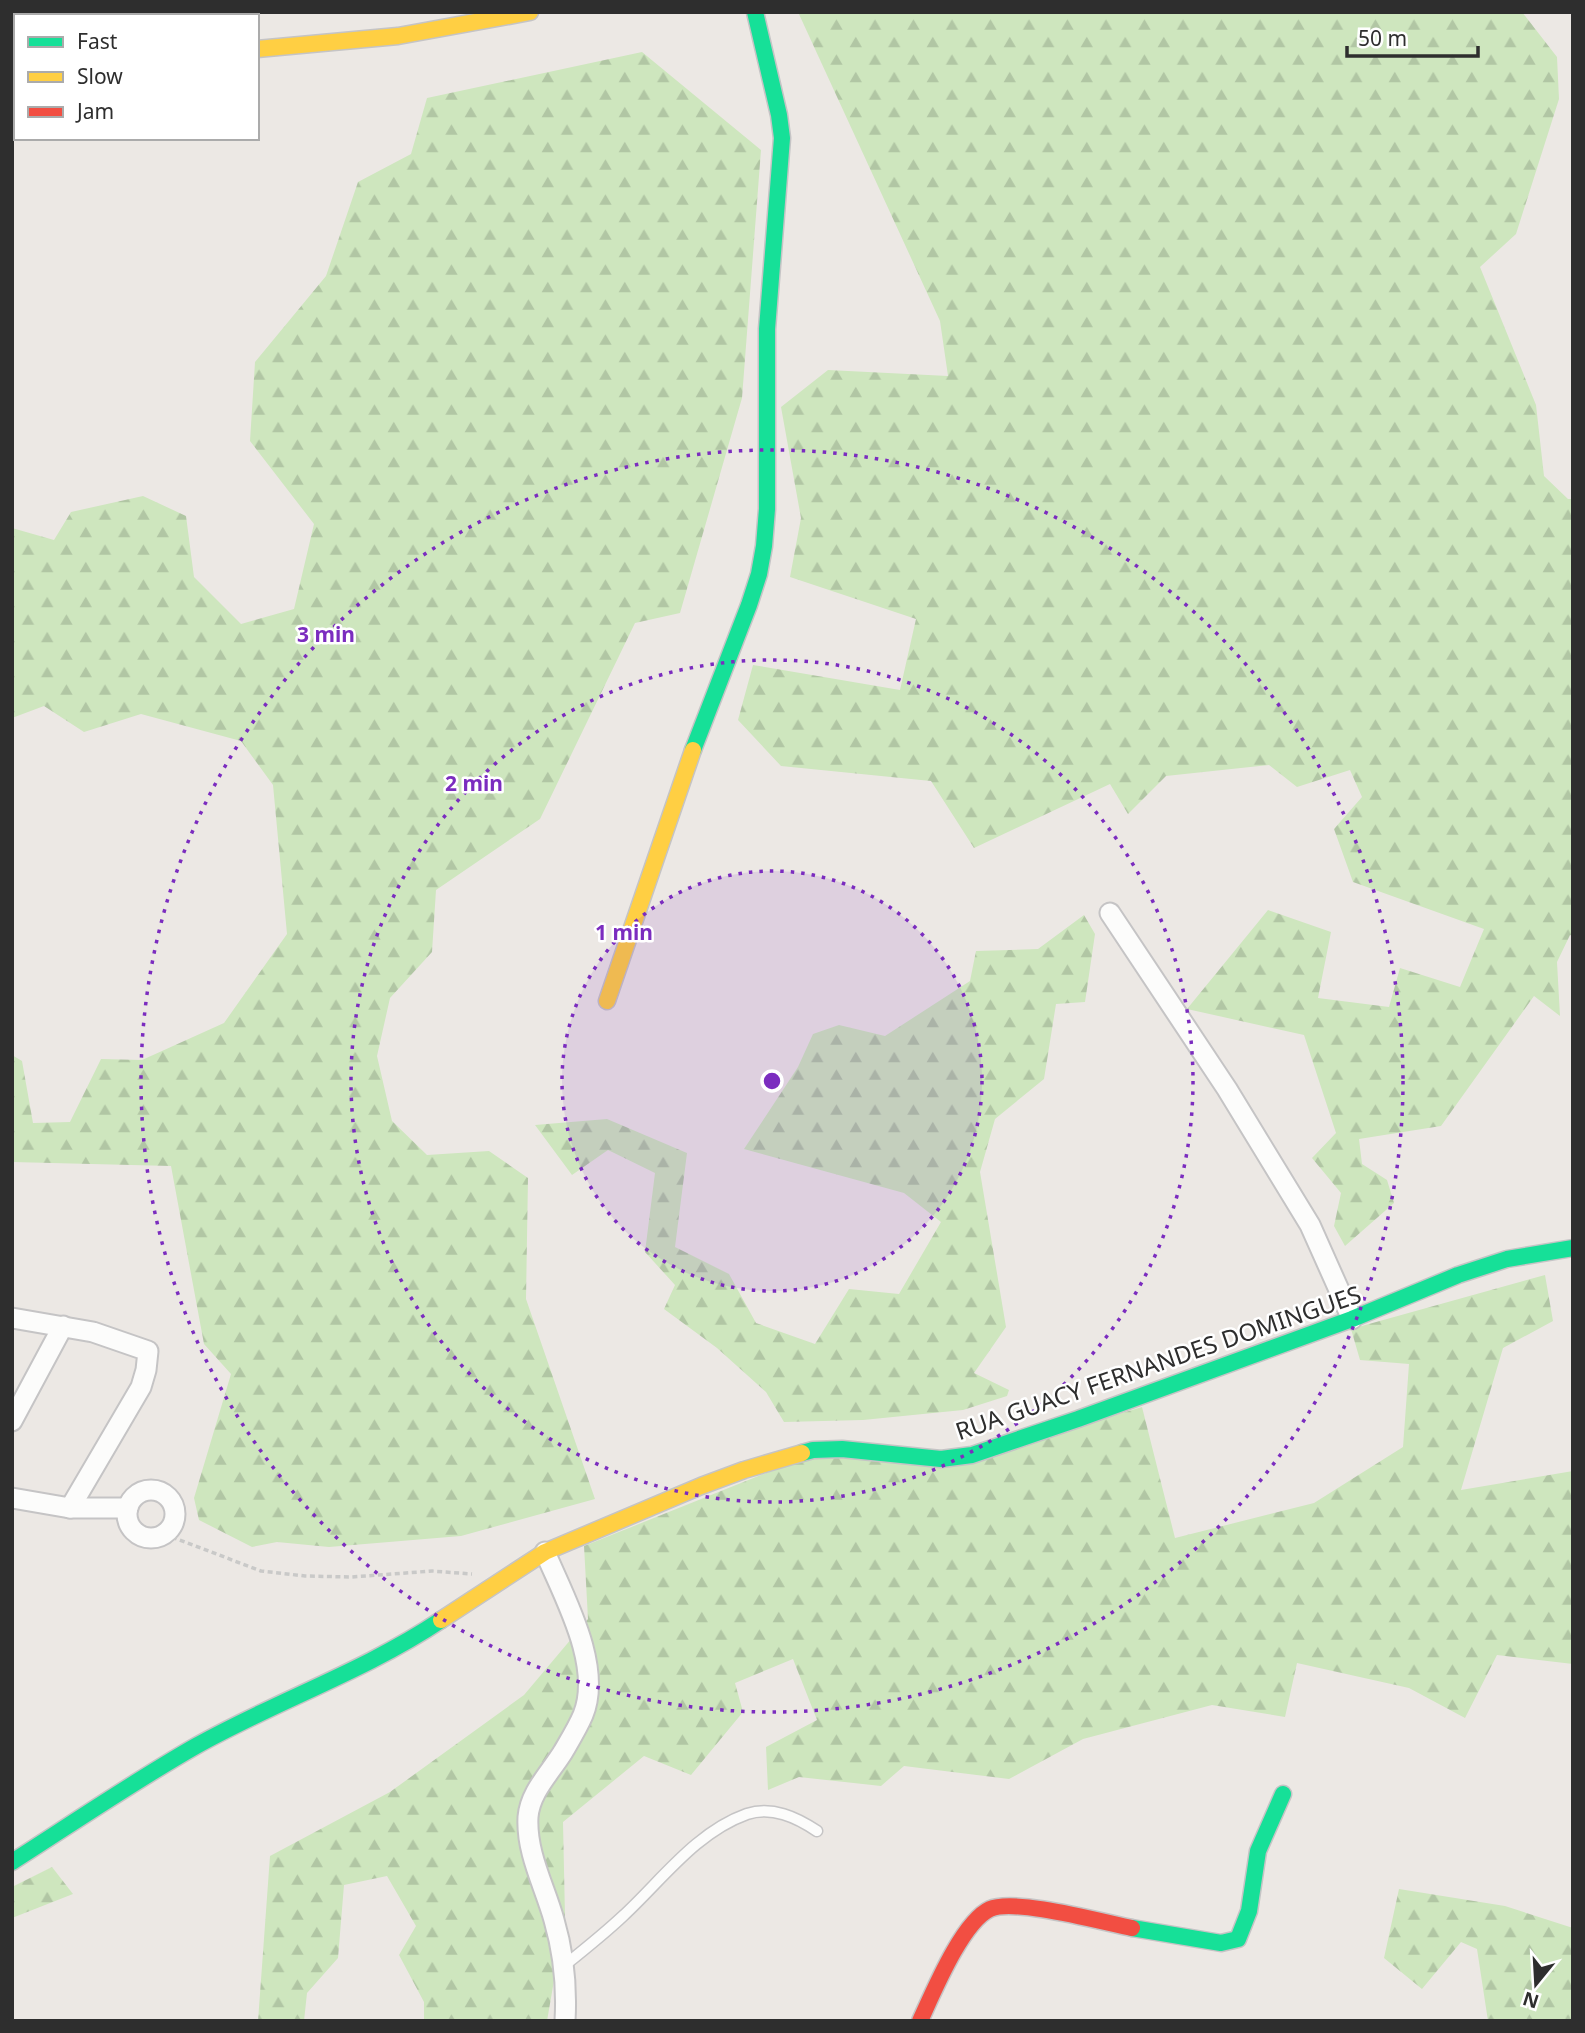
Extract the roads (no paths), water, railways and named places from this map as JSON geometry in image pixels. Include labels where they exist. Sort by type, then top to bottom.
[{"type":"street","points":[[84,14],[106,12]]},
{"type":"street","points":[[259,49],[398,36],[530,12]]},
{"type":"street","points":[[607,1001],[698,735],[760,574],[767,509],[767,329],[776,212],[782,172],[782,138],[755,12]]},
{"type":"street","points":[[1110,913],[1227,1089],[1310,1224],[1352,1319]]},
{"type":"street","name":"RUA GUACY FERNANDES DOMINGUES","points":[[12,1863],[196,1745],[414,1639],[545,1552],[701,1486],[805,1452],[842,1449],[941,1459],[972,1455],[1352,1319],[1458,1275],[1507,1259],[1573,1248]]},
{"type":"street","points":[[12,1318],[105,1335],[148,1350],[141,1387],[70,1508]]},
{"type":"street","points":[[12,1420],[63,1326]]},
{"type":"street","points":[[156,1490],[172,1500],[175,1519],[164,1534],[146,1537],[131,1527],[127,1518],[128,1508],[138,1493],[156,1490]]},
{"type":"street","points":[[12,1497],[70,1508],[128,1508]]},
{"type":"street","points":[[545,1552],[568,1605],[587,1661],[589,1687],[584,1713],[562,1753],[537,1788],[528,1818],[532,1855],[552,1913],[565,1965],[565,2021]]},
{"type":"street","points":[[920,2021],[958,1948],[979,1917],[990,1909],[1014,1905],[1187,1939],[1221,1943],[1238,1939],[1244,1931],[1251,1901],[1256,1859],[1283,1794]]},
{"type":"lane","points":[[565,1965],[622,1918],[695,1845],[724,1825],[749,1814],[773,1812],[799,1819],[817,1830]]}]
